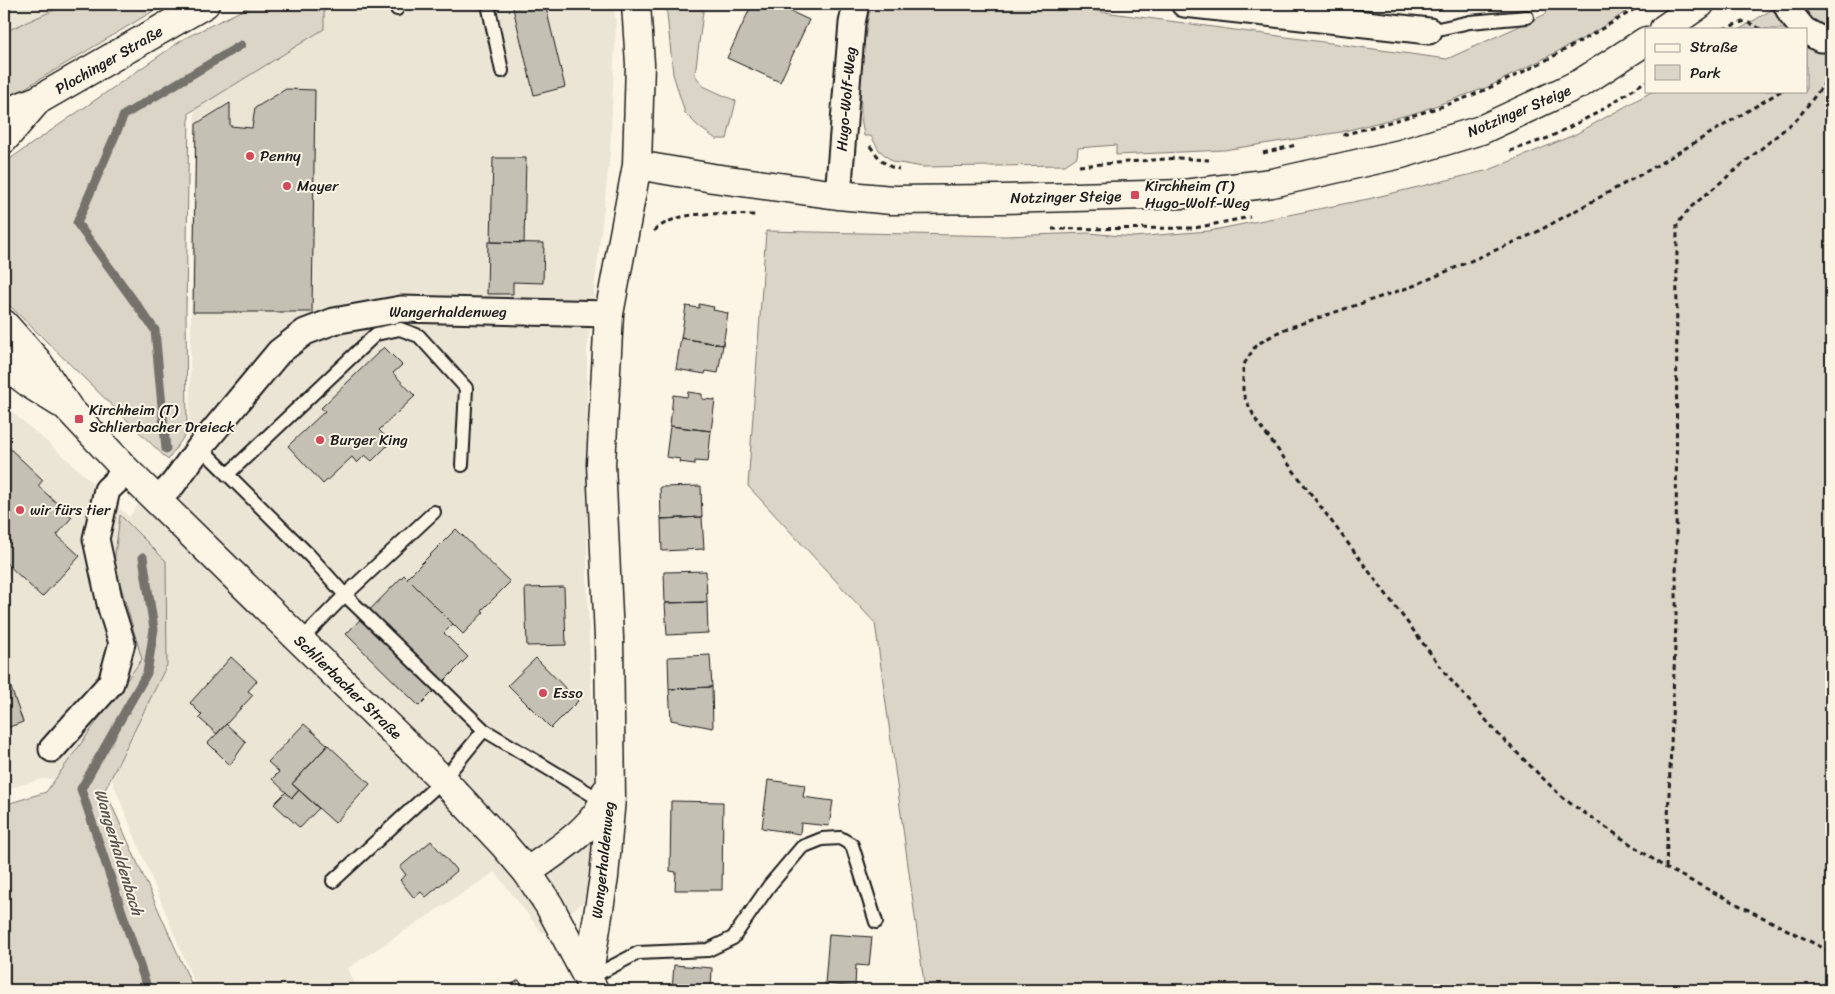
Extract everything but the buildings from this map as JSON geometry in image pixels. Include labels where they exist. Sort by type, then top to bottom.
[{"type":"main road","name":"Wangerhaldenweg","points":[[591,985],[611,798],[609,638],[601,464],[609,314],[637,165],[640,64],[636,4]]},
{"type":"main road","points":[[1665,28],[1700,4]]},
{"type":"main road","name":"Plochinger Straße","points":[[4,113],[38,100],[203,5]]},
{"type":"main road","name":"Notzinger Steige","points":[[637,165],[713,178],[838,195],[892,200],[1184,194],[1272,182],[1401,154],[1481,130],[1581,83],[1645,42]]},
{"type":"main road","name":"Plochinger Straße","points":[[4,138],[38,100]]},
{"type":"main road","name":"Schlierbacher Straße","points":[[4,324],[37,361],[70,409],[127,471],[443,780],[504,845],[527,872],[548,905],[591,985]]},
{"type":"main road","name":"Schlierbacher Straße","points":[[4,364],[33,386],[70,409]]},
{"type":"main road","name":"Wangerhaldenweg","points":[[527,872],[588,826],[604,802],[608,780],[610,741]]},
{"type":"street","name":"Hugo-Wolf-Weg","points":[[838,195],[856,4]]},
{"type":"street","points":[[1184,4],[1231,6],[1429,31]]},
{"type":"street","points":[[1786,4],[1791,14],[1808,28]]},
{"type":"street","name":"Wangerhaldenweg","points":[[157,501],[173,484],[200,447],[279,352],[305,332],[334,321],[401,309],[609,314]]},
{"type":"street","points":[[52,749],[111,683],[122,643],[111,608],[96,539],[106,490],[127,471]]},
{"type":"lane","points":[[488,4],[502,71]]},
{"type":"lane","points":[[1429,31],[1470,22],[1526,17]]},
{"type":"lane","points":[[227,475],[376,334],[400,329],[419,336],[466,388],[462,465]]},
{"type":"lane","points":[[200,447],[310,556],[346,596],[484,730],[604,802]]},
{"type":"lane","points":[[300,641],[434,512]]},
{"type":"lane","points":[[333,881],[443,780],[484,730]]},
{"type":"lane","points":[[591,985],[638,953],[708,950],[733,938],[769,886],[802,847],[822,839],[840,838],[852,845],[876,922]]},
{"type":"path","points":[[1342,135],[1416,114],[1488,88],[1589,37],[1644,4]]},
{"type":"path","points":[[1726,28],[1745,21],[1759,28]]},
{"type":"path","points":[[1815,34],[1827,80],[1831,83]]},
{"type":"path","points":[[1666,868],[1676,622],[1677,224],[1691,208],[1798,118],[1827,80]]},
{"type":"path","points":[[1779,92],[1649,170],[1535,232],[1413,286],[1282,330],[1256,345],[1243,366],[1243,394],[1258,422],[1449,678],[1498,736],[1564,799],[1666,868],[1831,952]]},
{"type":"path","points":[[843,138],[868,142],[878,157],[890,168],[906,170]]},
{"type":"path","points":[[1258,154],[1304,143]]},
{"type":"path","points":[[1076,167],[1177,158],[1214,160]]},
{"type":"shaded area","points":[[4,4],[77,4],[4,36]]},
{"type":"shaded area","points":[[260,4],[613,4],[616,22],[610,155],[587,351],[587,583],[597,838],[584,902],[542,933],[495,872],[348,968],[357,990],[197,990],[111,778],[41,779],[4,790],[4,405],[68,460],[129,517],[189,437],[196,42]]},
{"type":"green space","points":[[68,4],[165,4],[10,97],[4,91],[4,32]]},
{"type":"green space","points":[[255,4],[322,4],[324,7],[324,29],[189,113],[186,309],[187,432],[168,460],[4,300],[4,163],[185,38]]},
{"type":"green space","points":[[666,4],[704,4],[695,75],[703,86],[736,101],[727,139],[716,139],[699,127],[685,113],[673,74]]},
{"type":"green space","points":[[876,4],[1045,4],[1447,59],[1546,14],[1549,4],[1638,4],[1588,36],[1488,87],[1415,113],[1341,132],[1224,150],[1116,155],[1116,145],[1078,148],[1077,157],[1065,165],[923,167],[893,162],[879,150],[871,136],[864,136],[861,117],[860,67],[869,13]]},
{"type":"green space","points":[[1781,4],[1831,4],[1831,990],[925,990],[875,623],[748,486],[766,231],[1005,236],[1088,233],[1133,237],[1209,231],[1368,199],[1489,170],[1574,135],[1651,92],[1808,92],[1808,28],[1742,28]]},
{"type":"green space","points":[[120,515],[166,561],[167,665],[105,790],[194,990],[4,990],[4,805],[46,792],[142,659],[114,563]]},
{"type":"waterway","name":"Wangerhaldenbach","points":[[166,449],[155,330],[77,223],[124,115],[241,45]]},
{"type":"waterway","name":"Wangerhaldenbach","points":[[143,557],[154,629],[147,673],[81,789],[148,990]]},
{"type":"place","name":"Penny","points":[[250,156]]},
{"type":"place","name":"Mayer","points":[[287,186]]},
{"type":"place","name":"Kirchheim (T) Hugo-Wolf-Weg","points":[[1135,195]]},
{"type":"place","name":"Kirchheim (T) Schlierbacher Dreieck","points":[[79,419]]},
{"type":"place","name":"Burger King","points":[[320,440]]},
{"type":"place","name":"wir fürs tier","points":[[20,510]]},
{"type":"place","name":"Esso","points":[[543,693]]}]
